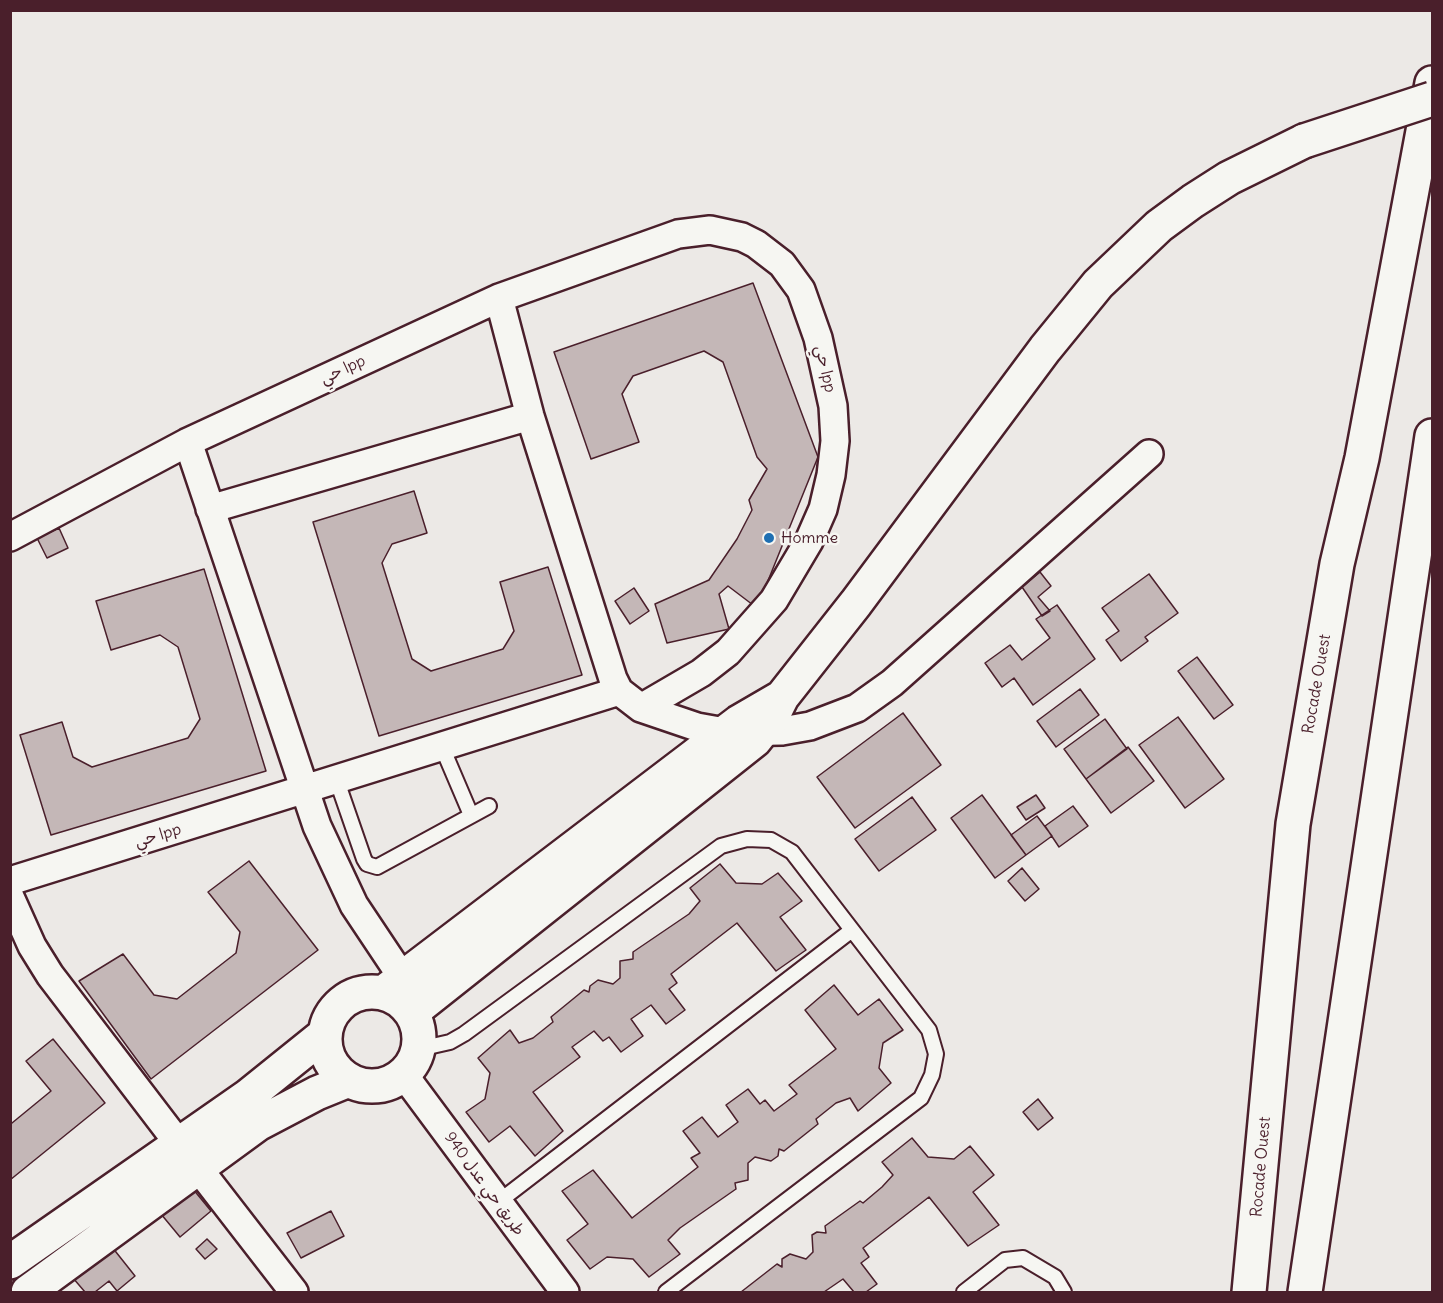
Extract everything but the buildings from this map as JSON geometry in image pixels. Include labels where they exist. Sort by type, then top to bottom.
[{"type":"main road","name":"Rocade Ouest","points":[[1249,1293],[1293,824],[1337,564],[1362,458],[1432,83]]},
{"type":"main road","points":[[412,1012],[747,747],[763,731],[782,697],[863,593],[1045,349],[1098,284],[1160,226],[1229,178],[1304,141],[1432,99]]},
{"type":"main road","points":[[1305,1293],[1432,436]]},
{"type":"main road","points":[[392,985],[394,996],[412,1012],[418,1024],[412,1062],[392,1083],[377,1087],[362,1086],[337,1072],[325,1047],[329,1018],[338,1005],[351,996],[392,985],[725,732],[782,697]]},
{"type":"main road","points":[[28,1293],[188,1156],[274,1076],[325,1034]]},
{"type":"main road","points":[[10,1262],[188,1156],[258,1124],[287,1107],[349,1080]]},
{"type":"street","name":"حي lpp","points":[[10,537],[188,442],[499,298],[678,234],[710,230],[742,237],[770,253],[793,276],[810,316],[827,371],[833,406],[835,441],[831,475],[823,509],[809,541],[774,600],[728,652],[672,692],[641,708]]},
{"type":"street","points":[[499,298],[530,416],[612,679],[619,691],[641,708],[668,719],[725,732],[763,731],[810,726],[837,717],[875,697],[1149,454]]},
{"type":"street","points":[[210,509],[530,416]]},
{"type":"street","points":[[188,442],[305,791],[330,856],[392,985]]},
{"type":"street","name":"حي lpp","points":[[10,881],[305,791],[619,691]]},
{"type":"street","points":[[10,897],[32,946],[50,975],[294,1293]]},
{"type":"street","name":"طريق حي عدل 940","points":[[412,1062],[497,1203],[565,1293]]},
{"type":"lane","points":[[442,747],[471,815]]},
{"type":"lane","points":[[337,781],[364,859],[372,866],[382,866],[489,806]]},
{"type":"lane","points":[[412,1062],[464,1034],[721,846],[747,838],[771,840],[792,852],[929,1030],[936,1054],[933,1075],[921,1098],[666,1293]]},
{"type":"lane","points":[[497,1203],[852,930]]},
{"type":"lane","points":[[964,1293],[1005,1260],[1023,1258],[1055,1278],[1064,1293]]},
{"type":"place","name":"Homme","points":[[769,538]]}]
